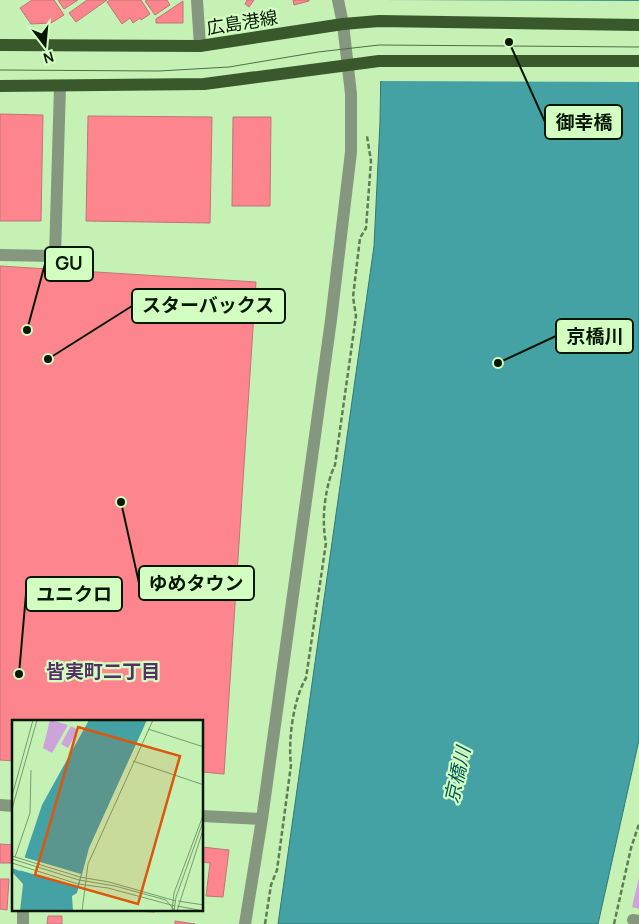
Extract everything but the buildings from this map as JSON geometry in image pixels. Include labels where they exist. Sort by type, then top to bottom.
[{"type":"main road","name":"広島港線","points":[[0,45],[200,46],[343,24],[379,21],[639,25]]},
{"type":"main road","points":[[0,86],[204,84],[379,61],[639,61]]},
{"type":"street","points":[[197,0],[200,46]]},
{"type":"street","points":[[244,924],[262,819],[331,320],[351,152],[351,94],[343,24],[338,0]]},
{"type":"street","points":[[0,255],[55,256],[60,86]]},
{"type":"street","points":[[204,816],[262,819]]},
{"type":"path","points":[[265,924],[271,885],[277,870],[290,765],[289,748],[299,690],[306,678],[326,543],[322,529],[329,478],[335,465],[356,316],[354,297],[360,238],[366,228],[371,161],[367,136]]},
{"type":"path","points":[[614,924],[631,848],[639,824]]},
{"type":"shaded area","points":[[639,877],[639,909],[632,907]]},
{"type":"water","name":"京橋川","points":[[382,0],[639,0],[639,740],[598,924],[278,924],[374,246],[380,122]]},
{"type":"pier","points":[[379,0],[639,1],[639,82],[378,81]]},
{"type":"tram line","points":[[0,70],[159,71],[229,67],[318,52],[379,45],[639,47]]},
{"type":"place","name":"御幸橋","points":[[509,42]]},
{"type":"place","name":"GU","points":[[27,330]]},
{"type":"place","name":"スターバックス","points":[[48,359]]},
{"type":"place","name":"京橋川","points":[[498,363]]},
{"type":"place","name":"ゆめタウン","points":[[121,502]]},
{"type":"place","name":"ユニクロ","points":[[19,674]]},
{"type":"district","name":"皆実町二丁目","points":[[103,671]]}]
